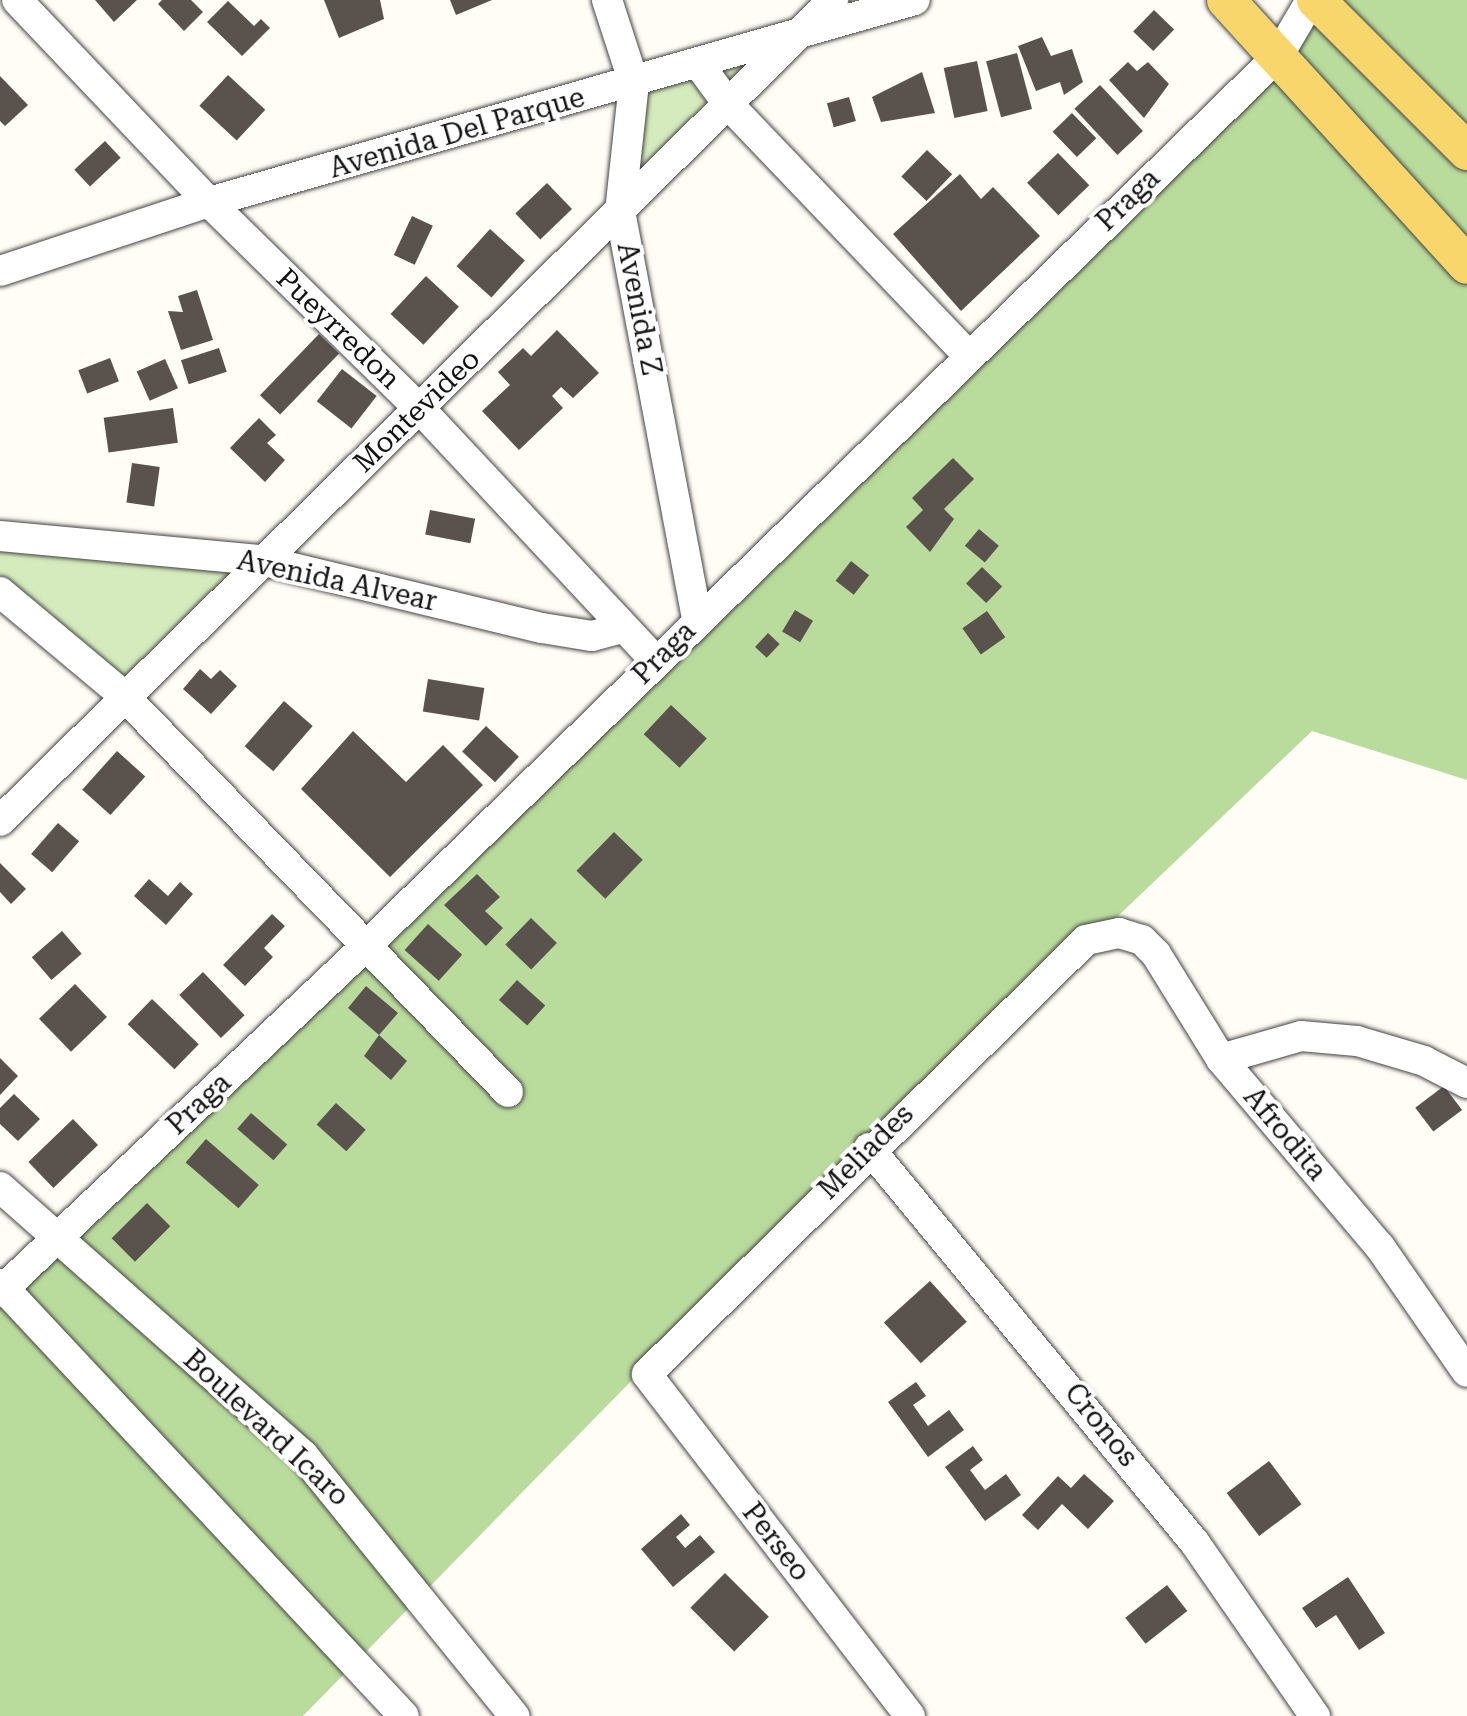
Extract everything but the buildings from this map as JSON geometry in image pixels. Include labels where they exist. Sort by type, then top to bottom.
[{"type":"main road","points":[[1226,0],[1467,265]]},
{"type":"main road","points":[[1314,0],[1467,151]]},
{"type":"street","name":"Pueyrredon","points":[[17,0],[209,202],[421,410],[656,661]]},
{"type":"street","name":"Avenida Z","points":[[607,0],[634,83],[620,211],[697,619]]},
{"type":"street","name":"Montevideo","points":[[0,821],[123,695],[260,560],[421,410],[833,0]]},
{"type":"street","name":"Avenida Del Parque","points":[[0,271],[209,202],[700,66],[915,0]]},
{"type":"street","name":"Praga","points":[[1,1288],[363,949],[967,354],[1278,56],[1314,0]]},
{"type":"street","points":[[700,66],[728,104],[967,354]]},
{"type":"street","name":"Avenida Alvear","points":[[0,536],[260,560],[542,628],[592,636],[622,628]]},
{"type":"street","points":[[0,592],[123,695],[363,949],[508,1092]]},
{"type":"street","name":"Afrodita","points":[[1086,940],[1119,933],[1142,940],[1221,1059],[1380,1247],[1467,1372]]},
{"type":"street","name":"Meliades","points":[[650,1368],[869,1148],[1086,940]]},
{"type":"street","points":[[1221,1059],[1301,1036],[1357,1041],[1424,1061],[1467,1083]]},
{"type":"street","name":"Cronos","points":[[869,1148],[1195,1543],[1315,1716]]},
{"type":"street","name":"Boulevard Icaro","points":[[0,1187],[53,1238],[303,1455],[514,1716]]},
{"type":"street","points":[[1,1288],[404,1716]]},
{"type":"street","name":"Perseo","points":[[650,1368],[647,1378],[910,1716]]},
{"type":"green space","points":[[833,0],[915,0],[792,38],[620,211],[634,83],[700,66]]},
{"type":"green space","points":[[1304,0],[1467,0],[1467,780],[1312,731],[640,1372],[303,1716],[0,1716],[0,1292],[1278,56]]},
{"type":"green space","points":[[0,536],[260,560],[123,695],[0,592]]}]
